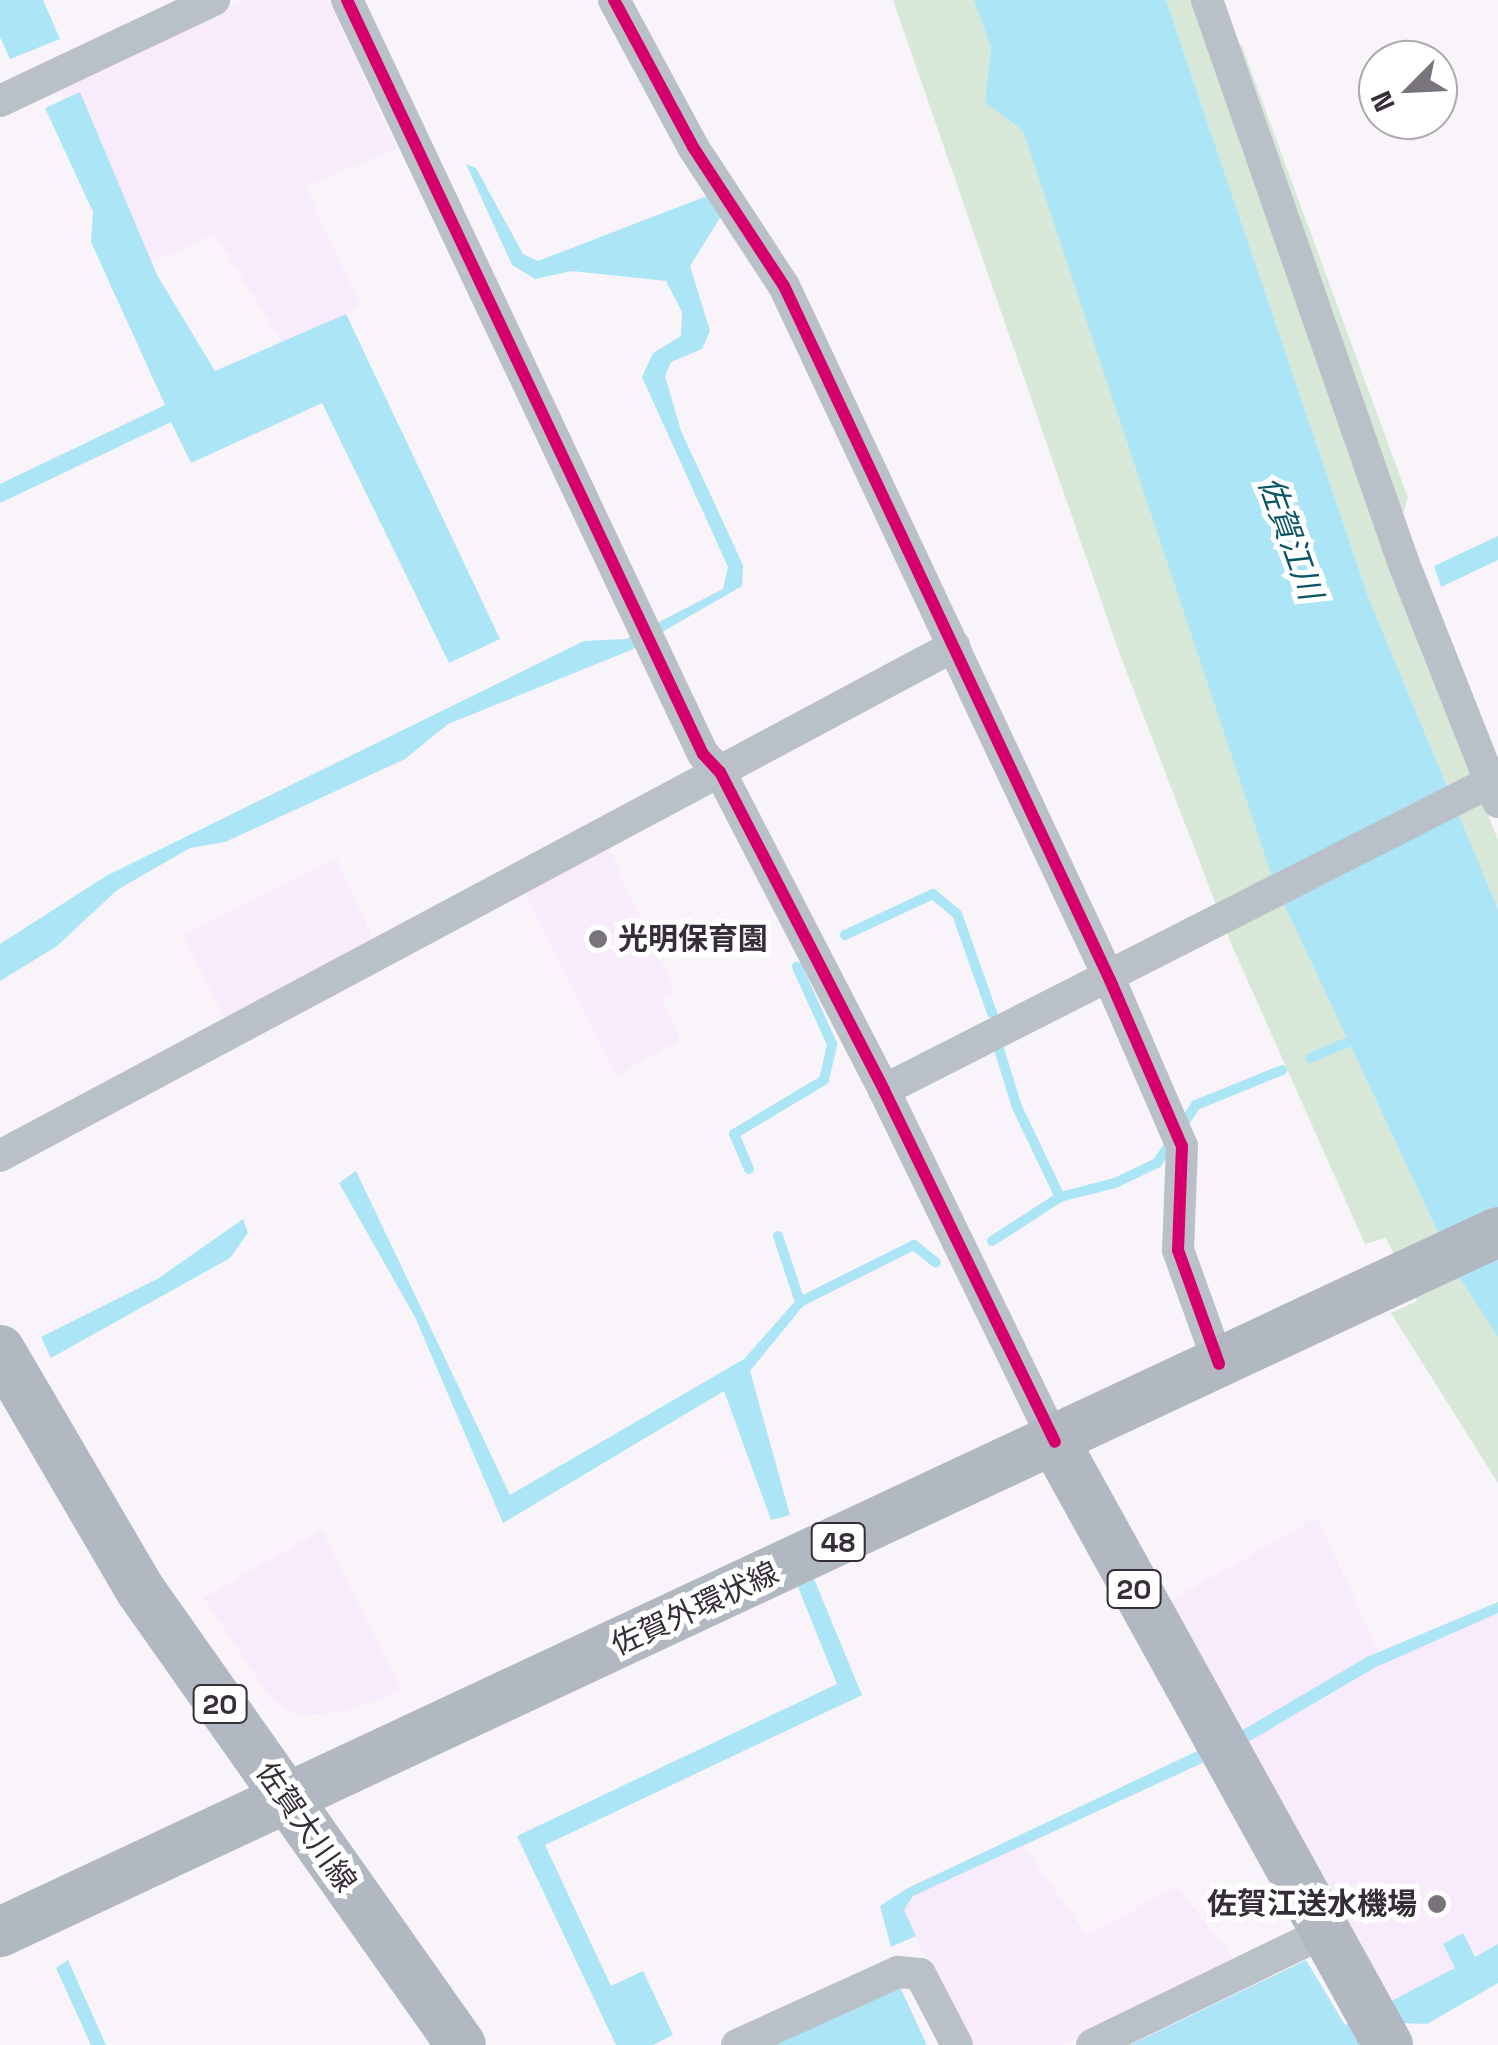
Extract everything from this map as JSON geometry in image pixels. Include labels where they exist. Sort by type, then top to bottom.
[{"type":"main road","name":"佐賀外環状線","points":[[0,1932],[1498,1232]]},
{"type":"main road","name":"佐賀大川線","points":[[0,1350],[141,1591],[461,2045]]},
{"type":"main road","name":"20","points":[[1054,1442],[1321,1934],[1379,2031]]},
{"type":"street","points":[[0,101],[214,0]]},
{"type":"street","points":[[347,0],[703,754],[720,772],[884,1090],[1054,1442]]},
{"type":"street","points":[[614,0],[692,147],[784,286],[1110,980],[1176,1132],[1178,1250],[1219,1364]]},
{"type":"street","points":[[884,1090],[1491,788],[1384,508],[1207,0]]},
{"type":"street","points":[[0,1156],[954,646]]},
{"type":"street","points":[[1092,2045],[1321,1934]]},
{"type":"street","points":[[737,2045],[898,1972],[920,1974],[958,2045]]},
{"type":"shaded area","points":[[243,0],[328,0],[396,148],[305,187],[360,304],[288,351],[215,234],[134,270],[59,86]]},
{"type":"shaded area","name":"光明保育園","points":[[604,840],[675,993],[662,999],[680,1040],[616,1076],[520,885]]},
{"type":"shaded area","points":[[336,858],[377,948],[229,1027],[183,935]]},
{"type":"shaded area","points":[[1317,1518],[1381,1657],[1498,1607],[1498,1951],[1388,2010],[1158,1608]]},
{"type":"shaded area","points":[[322,1530],[401,1691],[349,1710],[300,1716],[270,1698],[204,1598]]},
{"type":"shaded area","points":[[1021,1843],[1087,1936],[1177,1887],[1235,1961],[1063,2045],[966,2045],[897,1898]]},
{"type":"green space","points":[[893,0],[974,0],[991,48],[985,102],[1023,131],[1274,883],[1459,1277],[1498,1337],[1498,1483],[1391,1313],[1417,1301],[1386,1238],[1365,1244],[1230,941],[1119,652]]},
{"type":"green space","points":[[1166,0],[1196,0],[1202,14],[1242,46],[1408,498],[1389,557],[1498,840],[1498,909],[1369,599]]},
{"type":"water","points":[[0,0],[43,0],[60,39],[10,59],[0,37]]},
{"type":"water","name":"佐賀江川","points":[[974,0],[1166,0],[1369,599],[1498,909],[1498,1337],[1459,1277],[1274,883],[1023,131],[985,102],[991,48]]},
{"type":"water","points":[[80,92],[157,275],[215,371],[346,314],[500,639],[449,663],[322,403],[191,463],[171,422],[0,503],[0,484],[165,405],[91,242],[93,212],[45,108]]},
{"type":"water","points":[[466,164],[476,168],[523,254],[538,261],[707,196],[720,218],[690,266],[710,331],[702,349],[671,362],[665,376],[681,431],[743,565],[742,586],[631,650],[448,724],[405,759],[225,842],[190,848],[117,890],[57,946],[0,981],[0,944],[106,876],[584,641],[626,639],[723,589],[728,567],[642,377],[653,353],[681,336],[682,312],[666,281],[572,271],[535,279],[512,265]]},
{"type":"water","points":[[1498,536],[1498,560],[1441,587],[1434,566]]},
{"type":"water","points":[[356,1171],[510,1495],[744,1359],[798,1298],[803,1306],[750,1371],[790,1515],[771,1520],[724,1391],[503,1523],[415,1317],[339,1183]]},
{"type":"water","points":[[243,1219],[248,1233],[230,1258],[51,1358],[41,1337],[159,1278]]},
{"type":"water","points":[[814,1579],[862,1695],[545,1845],[611,1986],[643,1971],[673,2035],[653,2045],[616,2045],[517,1836],[837,1684],[798,1587]]},
{"type":"water","points":[[1498,1602],[1498,1613],[1374,1668],[1248,1742],[913,1896],[904,1910],[916,1936],[891,1947],[880,1906],[906,1889],[1246,1728],[1367,1657]]},
{"type":"water","points":[[1463,1933],[1475,1957],[1498,1944],[1498,1983],[1427,2024],[1402,2023],[1367,2045],[1130,2045],[1306,1960],[1345,2025],[1455,1968],[1443,1944]]},
{"type":"water","points":[[68,1960],[106,2045],[91,2045],[56,1968]]},
{"type":"water","points":[[899,1985],[927,2045],[771,2045]]},
{"type":"waterway","points":[[845,935],[933,894],[957,914],[992,1013]]},
{"type":"waterway","points":[[749,1169],[734,1134],[824,1080],[832,1044],[797,967]]},
{"type":"waterway","points":[[1310,1058],[1348,1042]]},
{"type":"waterway","points":[[999,1049],[1017,1107],[1060,1197]]},
{"type":"waterway","points":[[992,1241],[1060,1197],[1115,1183],[1157,1163],[1196,1105],[1282,1070]]},
{"type":"waterway","points":[[778,1236],[800,1302],[914,1245],[936,1263]]},
{"type":"cycle path","points":[[347,0],[703,754],[720,772],[884,1090],[1055,1442]]},
{"type":"cycle path","points":[[614,0],[693,147],[784,286],[1110,980],[1182,1146],[1178,1250],[1219,1364]]},
{"type":"place","name":"光明保育園","points":[[598,939]]},
{"type":"place","name":"佐賀江送水機場","points":[[1437,1904]]}]
